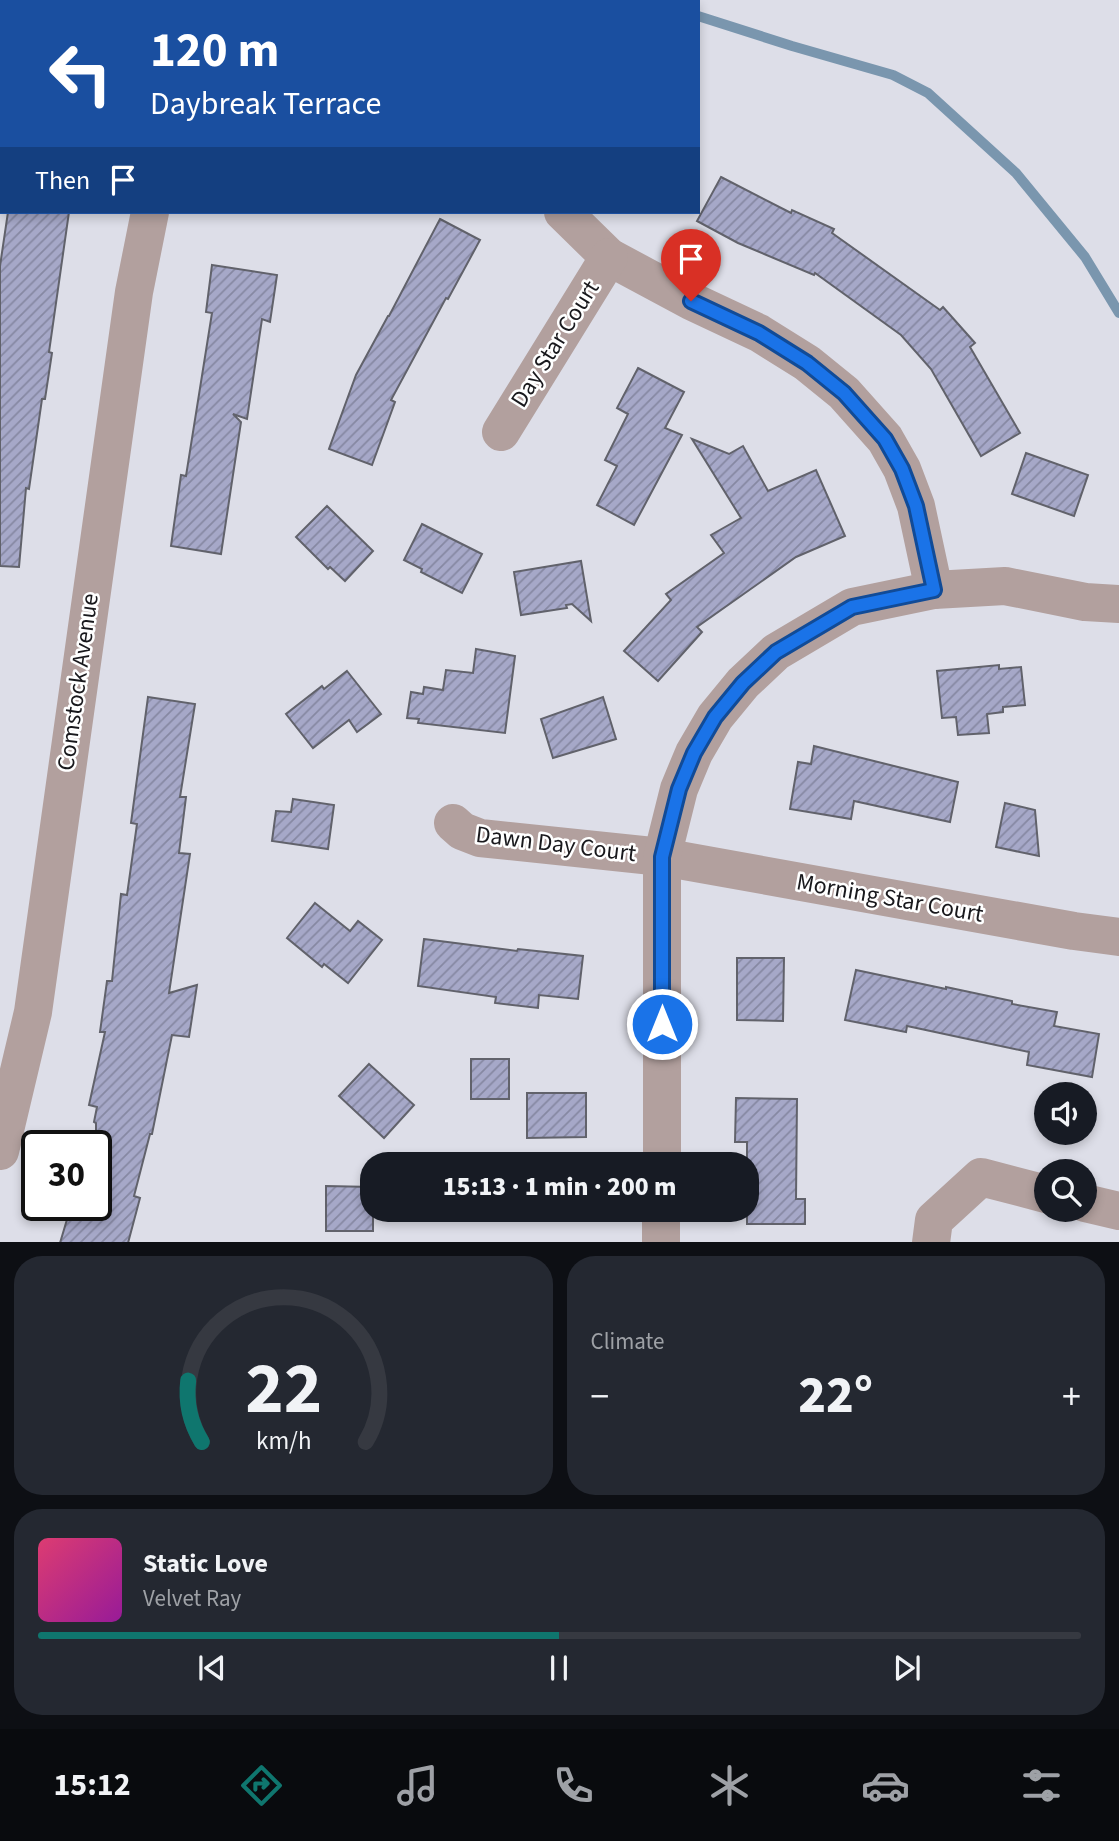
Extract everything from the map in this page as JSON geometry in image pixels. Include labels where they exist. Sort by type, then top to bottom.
[{"type":"street","name":"Comstock Avenue","points":[[0,1151],[17,1010],[134,292],[150,214]]},
{"type":"street","points":[[565,214],[609,257],[691,301],[759,333],[807,363],[844,393],[885,439],[902,469],[916,506],[934,590]]},
{"type":"street","name":"Day Star Court","points":[[501,432],[609,257]]},
{"type":"street","points":[[662,1152],[662,857],[679,789],[694,753],[715,717],[743,683],[776,652],[852,607],[934,590],[1005,586],[1085,602],[1119,604]]},
{"type":"street","name":"Dawn Day Court","points":[[453,823],[462,831],[480,838],[662,857]]},
{"type":"street","name":"Morning Star Court","points":[[662,857],[1119,937]]},
{"type":"street","points":[[931,1242],[933,1220],[981,1177],[1034,1191]]},
{"type":"street","points":[[1097,1206],[1119,1211]]},
{"type":"street","points":[[661,1242],[662,1222]]},
{"type":"building","points":[[721,177],[791,213],[792,210],[834,229],[832,233],[940,310],[943,307],[975,343],[970,347],[1020,433],[981,456],[931,369],[901,335],[815,273],[814,275],[738,243],[697,221]]},
{"type":"building","points":[[8,214],[69,214],[45,399],[42,399],[29,489],[26,488],[19,567],[0,566],[0,266]]},
{"type":"building","points":[[440,219],[480,240],[391,400],[395,402],[372,465],[329,449],[356,375]]},
{"type":"building","points":[[212,265],[277,275],[270,322],[262,319],[247,419],[233,414],[241,422],[221,554],[171,546],[181,475],[186,476],[212,313],[206,312]]},
{"type":"building","points":[[638,368],[684,392],[665,428],[682,435],[634,525],[597,505],[617,466],[605,460],[628,414],[617,408]]},
{"type":"building","points":[[692,439],[729,454],[743,446],[768,491],[816,470],[845,536],[796,557],[697,627],[702,632],[658,681],[624,651],[671,600],[666,594],[724,553],[711,535],[741,518]]},
{"type":"building","points":[[1026,453],[1088,475],[1074,516],[1012,494]]},
{"type":"building","points":[[327,506],[373,551],[345,581],[330,567],[328,569],[296,537]]},
{"type":"building","points":[[422,524],[482,554],[462,593],[404,560]]},
{"type":"building","points":[[581,561],[591,621],[572,604],[566,605],[567,608],[521,615],[514,572]]},
{"type":"building","points":[[476,649],[515,656],[505,733],[418,723],[419,719],[407,718],[411,692],[423,694],[424,687],[443,690],[446,670],[473,673]]},
{"type":"building","points":[[999,665],[999,669],[1021,667],[1025,705],[1003,707],[1003,712],[987,714],[989,733],[958,735],[956,717],[942,718],[937,671]]},
{"type":"building","points":[[347,671],[381,714],[357,732],[349,720],[313,748],[286,714],[322,686],[324,689]]},
{"type":"building","points":[[148,697],[195,704],[180,797],[186,797],[179,853],[190,854],[169,993],[197,985],[189,1037],[172,1035],[152,1134],[134,1196],[140,1198],[128,1242],[60,1242],[67,1221],[112,1221],[112,1130],[96,1130],[94,1122],[97,1107],[89,1105],[105,1032],[100,1032],[107,981],[112,981],[121,894],[127,895],[137,824],[131,823]]},
{"type":"building","points":[[603,697],[616,739],[553,758],[541,719]]},
{"type":"building","points":[[814,746],[958,782],[950,822],[854,801],[851,819],[790,809],[798,762],[811,764]]},
{"type":"building","points":[[293,799],[334,805],[328,849],[272,841],[276,811],[291,812]]},
{"type":"building","points":[[1005,803],[1035,810],[1039,856],[996,847]]},
{"type":"building","points":[[315,903],[350,931],[358,921],[382,940],[348,983],[324,964],[322,967],[287,938]]},
{"type":"building","points":[[424,939],[583,956],[578,999],[539,995],[538,1008],[495,1003],[496,997],[418,986]]},
{"type":"building","points":[[737,958],[784,958],[783,1021],[737,1020]]},
{"type":"building","points":[[856,970],[1057,1012],[1054,1026],[1099,1034],[1092,1077],[1027,1065],[1029,1052],[907,1026],[906,1032],[845,1020]]},
{"type":"building","points":[[471,1059],[509,1059],[509,1099],[471,1099]]},
{"type":"building","points":[[369,1064],[414,1105],[384,1138],[339,1096]]},
{"type":"building","points":[[527,1093],[586,1093],[586,1137],[527,1138]]},
{"type":"building","points":[[736,1098],[797,1099],[796,1199],[805,1199],[805,1224],[747,1224],[759,1222],[759,1152],[747,1152],[747,1142],[735,1142]]},
{"type":"building","points":[[326,1186],[360,1187],[360,1222],[373,1222],[373,1231],[326,1231]]},
{"type":"waterway","points":[[700,17],[893,75],[928,93],[1016,173],[1085,257],[1119,313]]},
{"type":"route","points":[[662,1024],[662,857],[679,789],[694,753],[715,717],[743,683],[776,652],[852,607],[934,590],[916,506],[902,469],[885,439],[844,393],[807,363],[759,333],[691,301]]}]
